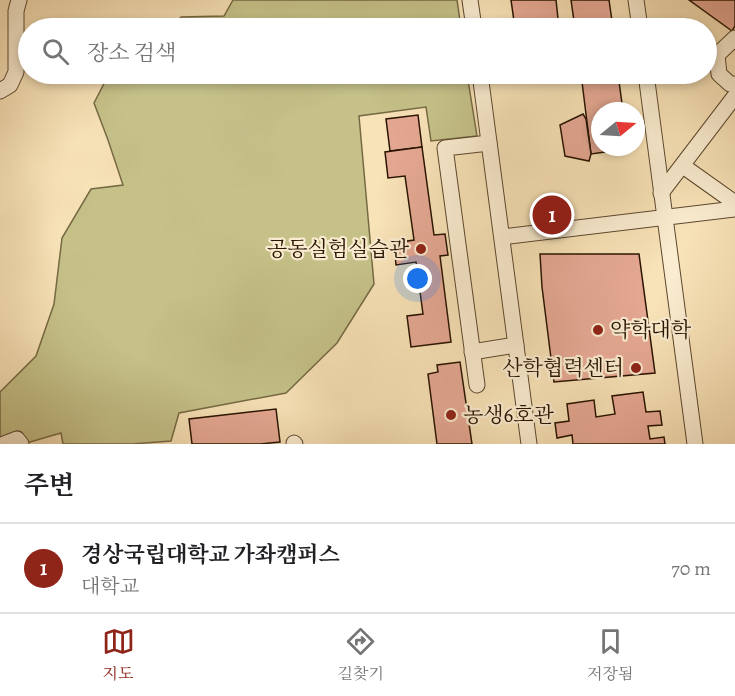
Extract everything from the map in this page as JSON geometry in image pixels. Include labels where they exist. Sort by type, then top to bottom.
[{"type":"street","points":[[0,91],[10,85],[16,72],[16,11],[19,0]]},
{"type":"street","points":[[470,0],[473,18]]},
{"type":"street","points":[[636,0],[639,18]]},
{"type":"street","points":[[735,38],[717,56],[719,74],[730,84],[735,84]]},
{"type":"street","points":[[481,84],[529,444]]},
{"type":"street","points":[[647,84],[694,444]]},
{"type":"street","points":[[661,193],[735,96]]},
{"type":"street","points":[[477,385],[446,148],[489,143]]},
{"type":"street","points":[[683,166],[735,203]]},
{"type":"street","points":[[502,237],[735,209]]},
{"type":"street","points":[[472,352],[516,345]]},
{"type":"street","points":[[4,444],[17,439],[21,444]]},
{"type":"shaded area","points":[[233,0],[457,0],[460,18],[180,18],[224,16]]},
{"type":"shaded area","points":[[104,84],[469,84],[477,136],[431,141],[426,107],[359,116],[374,284],[337,343],[286,393],[179,413],[171,441],[132,444],[63,444],[61,433],[23,444],[0,444],[0,392],[36,356],[54,304],[62,238],[91,189],[123,185],[94,103]]},
{"type":"building","points":[[511,0],[556,0],[558,18],[514,18]]},
{"type":"building","points":[[571,0],[609,0],[612,18],[574,18]]},
{"type":"building","points":[[689,0],[735,0],[735,26],[732,31]]},
{"type":"building","points":[[582,84],[619,84],[622,102],[591,102],[591,154]]},
{"type":"building","points":[[583,114],[586,119],[591,154],[589,161],[565,156],[560,125]]},
{"type":"building","points":[[418,115],[422,147],[390,151],[386,119]]},
{"type":"building","name":"공동실험실습관","points":[[422,147],[434,235],[445,234],[448,255],[440,256],[451,342],[411,347],[407,316],[423,314],[416,262],[396,265],[394,243],[414,240],[405,176],[388,178],[385,152]]},
{"type":"building","name":"약학대학","points":[[540,254],[639,254],[655,373],[554,382]]},
{"type":"building","name":"농생6호관","points":[[460,362],[472,444],[437,444],[428,374],[438,372],[437,365]]},
{"type":"building","points":[[643,392],[646,412],[660,411],[662,425],[648,426],[650,439],[664,437],[665,444],[573,444],[572,435],[557,438],[555,423],[569,421],[567,404],[594,400],[596,417],[615,414],[612,396]]},
{"type":"building","points":[[276,409],[280,442],[192,444],[189,419]]},
{"type":"place","name":"경상국립대학교 가좌캠퍼스","points":[[552,215]]},
{"type":"place","name":"공동실험실습관","points":[[421,249]]},
{"type":"place","name":"약학대학","points":[[598,330]]},
{"type":"place","name":"산학협력센터","points":[[636,368]]},
{"type":"place","name":"농생6호관","points":[[451,415]]}]
